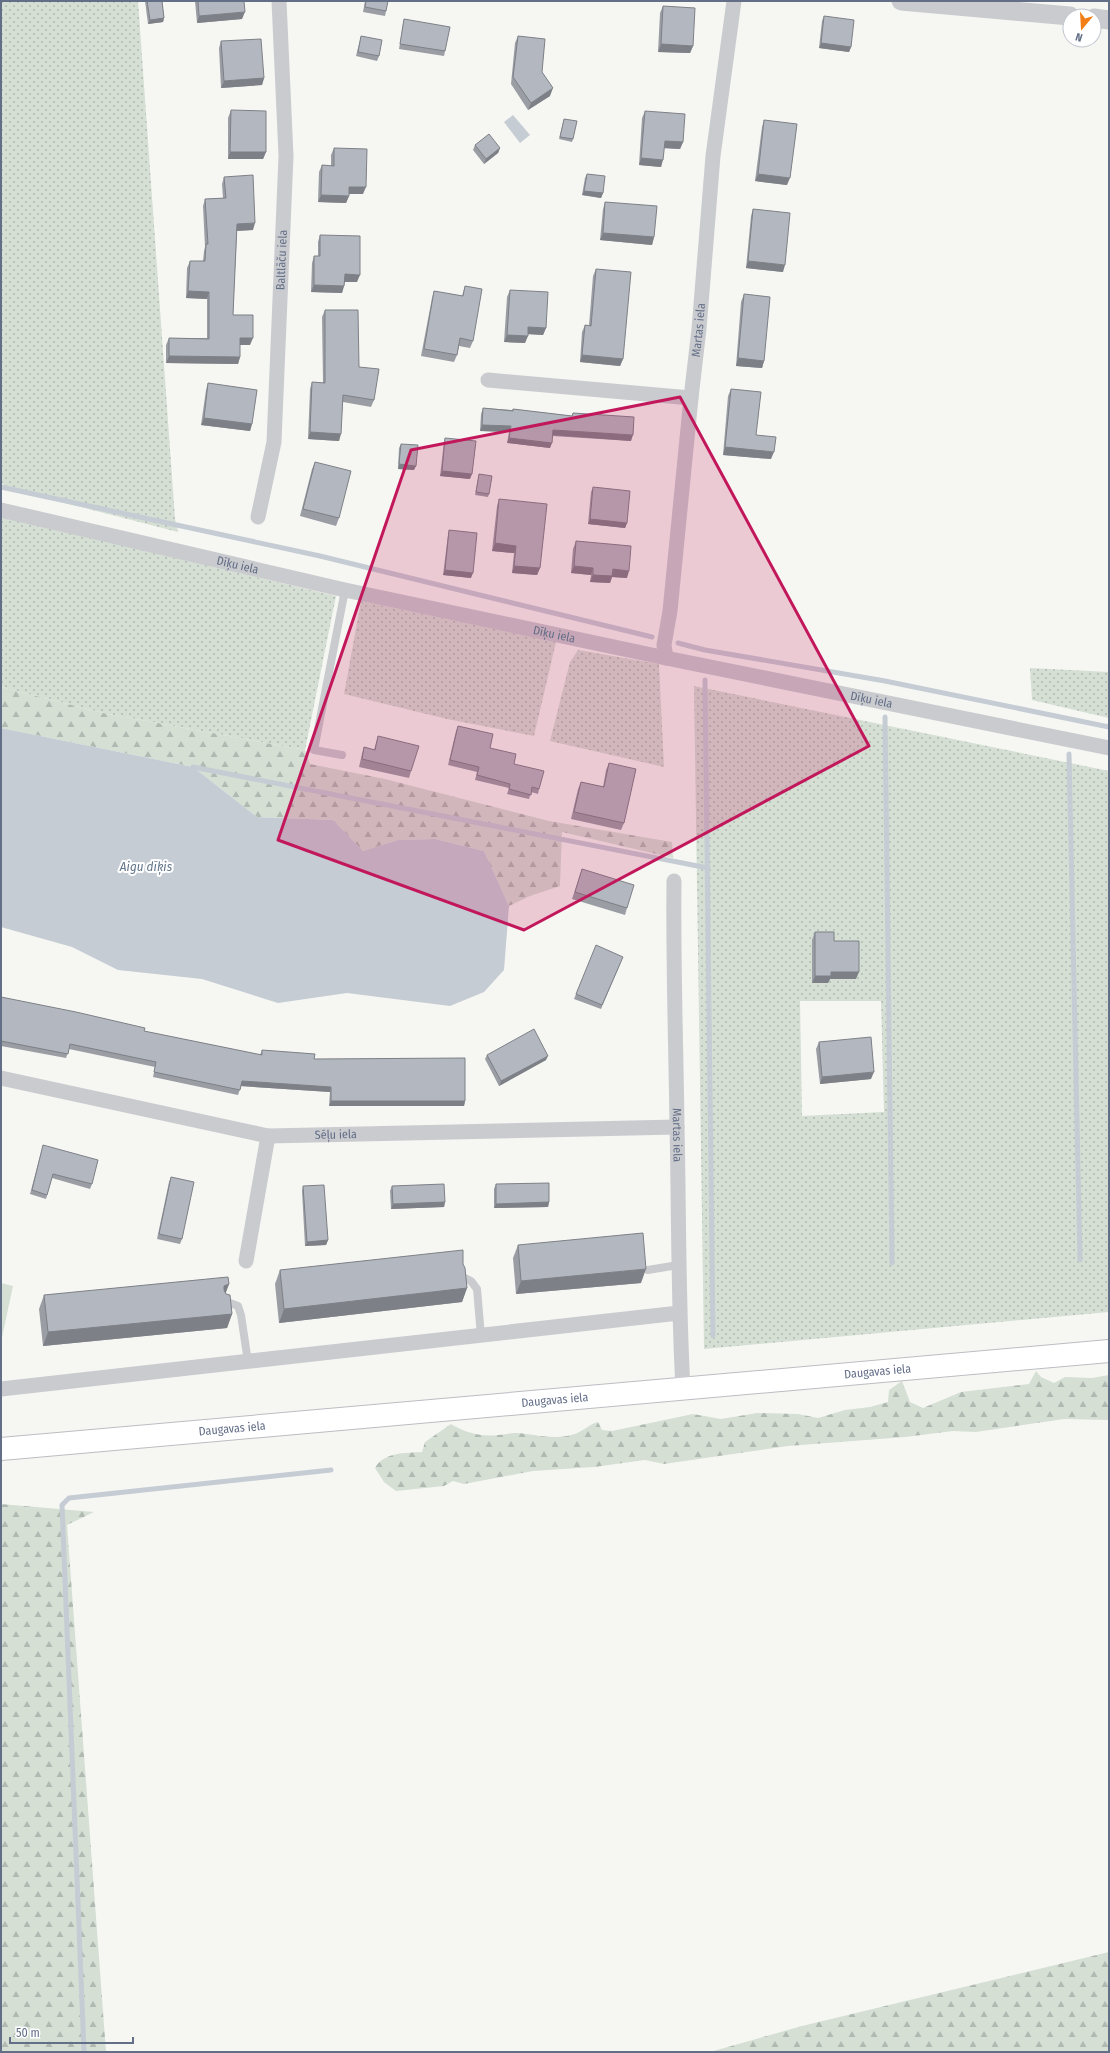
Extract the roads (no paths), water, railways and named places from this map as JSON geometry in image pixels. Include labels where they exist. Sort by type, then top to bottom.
[{"type":"main road","name":"Daugavas iela","points":[[1,1449],[1109,1350]]},
{"type":"street","name":"Baltlāču iela","points":[[258,517],[274,442],[285,172],[279,1]]},
{"type":"street","name":"Martas iela","points":[[666,658],[664,645],[670,611],[691,398],[700,329],[714,156],[734,1]]},
{"type":"street","points":[[901,1],[1062,15]]},
{"type":"street","points":[[488,380],[691,398]]},
{"type":"street","name":"Dīķu iela","points":[[1,510],[345,590],[666,658],[1109,748]]},
{"type":"street","name":"Martas iela","points":[[674,881],[673,945],[678,1266],[683,1388]]},
{"type":"street","name":"Sēļu iela","points":[[1,1078],[268,1136],[677,1127]]},
{"type":"street","points":[[246,1261],[268,1136]]},
{"type":"street","points":[[1,1389],[679,1314]]},
{"type":"lane","points":[[342,755],[314,750],[345,590]]},
{"type":"lane","points":[[648,1270],[678,1266]]},
{"type":"lane","points":[[463,1277],[471,1281],[477,1289],[481,1336]]},
{"type":"lane","points":[[224,1304],[230,1303],[238,1306],[241,1315],[248,1362]]},
{"type":"water","points":[[513,115],[530,135],[520,143],[504,122]]},
{"type":"water","name":"Aigu dīķis","points":[[1,728],[193,767],[257,817],[333,820],[363,851],[398,840],[435,839],[484,851],[509,906],[504,970],[484,992],[450,1006],[347,993],[278,1003],[202,979],[118,970],[72,947],[1,927]]},
{"type":"waterway","points":[[1,487],[320,556],[652,637]]},
{"type":"waterway","points":[[678,643],[705,650],[885,681],[1109,727]]},
{"type":"waterway","points":[[705,680],[713,1336]]},
{"type":"waterway","points":[[885,717],[892,1263]]},
{"type":"waterway","points":[[1069,754],[1080,1260]]},
{"type":"waterway","points":[[193,767],[708,868]]},
{"type":"waterway","points":[[84,2052],[62,1505],[69,1498],[331,1470]]}]
